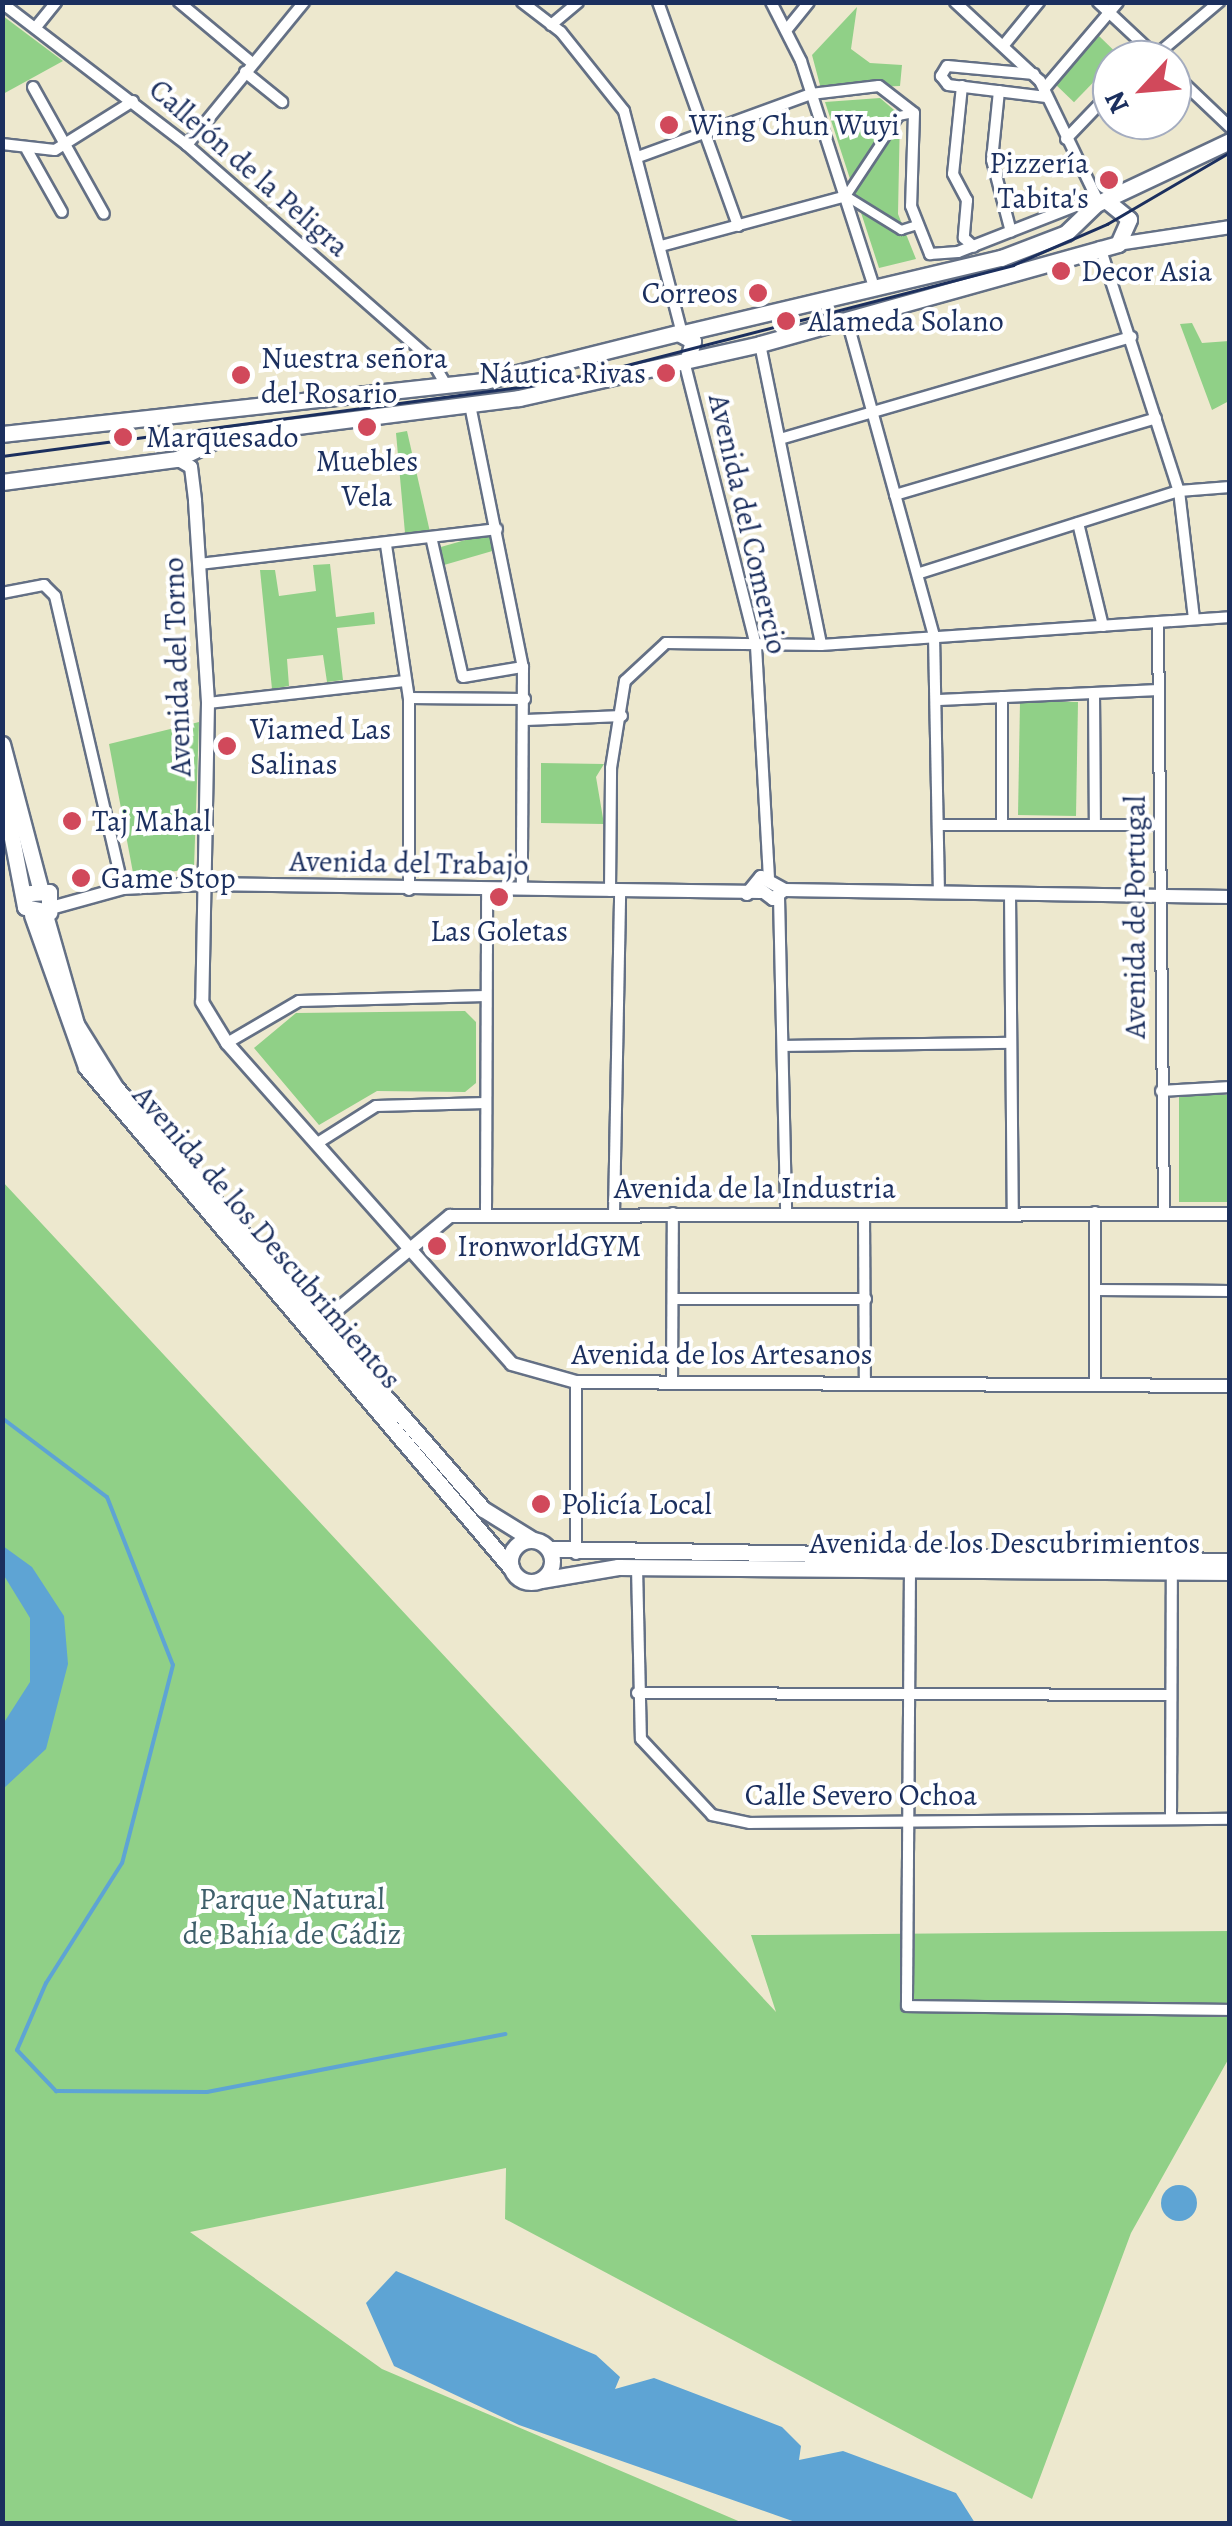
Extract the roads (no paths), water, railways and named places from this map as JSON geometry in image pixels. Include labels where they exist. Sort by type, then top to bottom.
[{"type":"main road","points":[[2,434],[446,387],[679,334],[872,281],[978,265],[1066,233],[1098,204],[1229,137]]},
{"type":"main road","points":[[2,482],[177,459],[226,435],[470,405],[760,344],[1118,244],[1129,219],[1098,204]]},
{"type":"main road","points":[[1098,204],[1086,235],[1100,246]]},
{"type":"main road","points":[[679,334],[695,348],[684,361]]},
{"type":"main road","points":[[679,334],[666,352],[684,361]]},
{"type":"main road","name":"Avenida de los Descubrimientos","points":[[2,744],[86,1067],[511,1568]]},
{"type":"main road","name":"Avenida de los Descubrimientos","points":[[2,786],[76,1024],[101,1070],[483,1509],[533,1540]]},
{"type":"main road","points":[[533,1540],[548,1549],[552,1566],[541,1580],[524,1581],[511,1568],[513,1550],[533,1540]]},
{"type":"main road","name":"Avenida de los Descubrimientos","points":[[548,1549],[576,1554],[1230,1561]]},
{"type":"main road","name":"Avenida de los Descubrimientos","points":[[541,1580],[637,1567],[1230,1572]]},
{"type":"street","points":[[36,28],[56,2]]},
{"type":"street","points":[[179,2],[282,102]]},
{"type":"street","points":[[187,145],[304,2]]},
{"type":"street","points":[[522,2],[552,26],[624,111],[661,246],[679,334]]},
{"type":"street","points":[[552,26],[578,2]]},
{"type":"street","points":[[658,2],[738,226]]},
{"type":"street","points":[[771,2],[788,28],[872,281]]},
{"type":"street","points":[[788,28],[809,2]]},
{"type":"street","points":[[1003,46],[1039,2]]},
{"type":"street","points":[[1098,2],[1139,40]]},
{"type":"street","points":[[1045,93],[1118,2]]},
{"type":"street","points":[[1173,40],[1219,2]]},
{"type":"street","name":"Callejón de la Peligra","points":[[2,3],[187,145],[431,359],[446,387]]},
{"type":"street","points":[[914,114],[914,226],[930,254],[974,247],[1098,204],[1035,74],[959,4]]},
{"type":"street","points":[[1035,74],[944,68],[942,82],[1045,93]]},
{"type":"street","points":[[638,157],[811,94],[879,86],[914,114]]},
{"type":"street","points":[[962,86],[953,174],[967,200],[964,238],[974,247]]},
{"type":"street","points":[[33,87],[104,214]]},
{"type":"street","points":[[999,91],[992,160],[1011,232]]},
{"type":"street","points":[[1192,95],[1229,137]]},
{"type":"street","points":[[2,144],[27,150],[66,145],[133,101]]},
{"type":"street","points":[[1066,139],[1092,112]]},
{"type":"street","points":[[661,246],[846,196],[899,116],[914,114]]},
{"type":"street","points":[[27,150],[62,212]]},
{"type":"street","points":[[846,196],[901,230],[914,226]]},
{"type":"street","points":[[1118,244],[1230,227]]},
{"type":"street","points":[[1100,246],[1179,491],[1194,618]]},
{"type":"street","points":[[847,320],[920,573],[934,635],[939,700],[939,892]]},
{"type":"street","points":[[780,439],[1131,337]]},
{"type":"street","points":[[760,344],[821,646]]},
{"type":"street","name":"Avenida del Comercio","points":[[684,361],[756,646],[769,878]]},
{"type":"street","points":[[470,405],[523,667],[526,720],[522,889]]},
{"type":"street","points":[[896,495],[1156,418]]},
{"type":"street","name":"Avenida del Torno","points":[[177,459],[191,467],[200,564],[208,703],[204,884]]},
{"type":"street","points":[[920,573],[1179,491],[1230,487]]},
{"type":"street","points":[[1078,523],[1103,626]]},
{"type":"street","points":[[200,564],[432,541],[497,528]]},
{"type":"street","points":[[432,541],[463,677],[523,667]]},
{"type":"street","points":[[386,544],[410,698],[408,890]]},
{"type":"street","points":[[2,593],[44,585],[55,596],[124,888]]},
{"type":"street","points":[[614,1213],[615,893],[611,768],[625,680],[666,643],[821,646],[1230,617]]},
{"type":"street","name":"Avenida de Portugal","points":[[1158,622],[1164,1212]]},
{"type":"street","points":[[208,703],[405,681]]},
{"type":"street","points":[[939,700],[1160,690]]},
{"type":"street","points":[[1094,693],[1095,825]]},
{"type":"street","points":[[1002,697],[1002,825]]},
{"type":"street","points":[[410,698],[526,699]]},
{"type":"street","points":[[526,720],[622,716]]},
{"type":"street","points":[[938,824],[1160,825]]},
{"type":"street","points":[[754,891],[769,878],[782,894],[786,1212]]},
{"type":"street","name":"Avenida del Trabajo","points":[[41,902],[124,888],[204,884],[782,894]]},
{"type":"street","name":"Avenida de los Artesanos","points":[[204,884],[200,986],[227,1044],[512,1364],[576,1382],[866,1380],[1230,1386]]},
{"type":"street","points":[[486,1214],[487,891]]},
{"type":"street","points":[[782,894],[1230,896]]},
{"type":"street","points":[[1010,894],[1013,1212]]},
{"type":"street","points":[[227,1044],[298,1002],[486,996]]},
{"type":"street","points":[[785,1046],[1009,1044]]},
{"type":"street","points":[[1161,1091],[1230,1088]]},
{"type":"street","points":[[316,1144],[376,1106],[486,1103]]},
{"type":"street","points":[[672,1382],[673,1212]]},
{"type":"street","name":"Avenida de la Industria","points":[[321,1323],[408,1245],[450,1216],[673,1212],[1230,1214]]},
{"type":"street","points":[[1095,1385],[1096,1212]]},
{"type":"street","points":[[864,1214],[866,1380]]},
{"type":"street","points":[[1096,1290],[1230,1290]]},
{"type":"street","points":[[673,1298],[866,1300]]},
{"type":"street","points":[[576,1382],[576,1554]]},
{"type":"street","name":"Calle Severo Ochoa","points":[[637,1567],[637,1693],[648,1752],[712,1815],[750,1823],[1230,1820]]},
{"type":"street","points":[[910,1569],[907,2006],[1230,2010]]},
{"type":"street","points":[[1171,1819],[1172,1571]]},
{"type":"street","points":[[637,1693],[1171,1695]]},
{"type":"water","points":[[3,1546],[32,1567],[64,1616],[68,1664],[46,1749],[3,1789],[3,1724],[30,1682],[30,1618],[3,1574]]},
{"type":"water","points":[[1179,2185],[1192,2190],[1197,2203],[1192,2216],[1179,2221],[1166,2216],[1161,2203],[1166,2190]]},
{"type":"water","points":[[396,2271],[596,2355],[620,2377],[615,2389],[654,2378],[782,2427],[801,2446],[799,2460],[843,2451],[956,2493],[975,2523],[798,2523],[519,2425],[394,2366],[366,2303]]},
{"type":"waterway","points":[[2,1418],[107,1497],[173,1665],[122,1863],[46,1983],[17,2050],[56,2091],[207,2092],[505,2034]]},
{"type":"tram line","points":[[2,456],[565,381],[1013,265],[1107,224],[1230,152]]},
{"type":"place","name":"Wing Chun Wuyi","points":[[669,125]]},
{"type":"place","name":"Pizzería Tabita's","points":[[1109,180]]},
{"type":"place","name":"Decor Asia","points":[[1061,271]]},
{"type":"place","name":"Correos","points":[[758,293]]},
{"type":"place","name":"Alameda Solano","points":[[786,321]]},
{"type":"place","name":"Náutica Rivas","points":[[666,373]]},
{"type":"place","name":"Nuestra señora del Rosario","points":[[241,375]]},
{"type":"place","name":"Muebles Vela","points":[[367,427]]},
{"type":"place","name":"Marquesado","points":[[123,437]]},
{"type":"place","name":"Viamed Las Salinas","points":[[227,746]]},
{"type":"place","name":"Taj Mahal","points":[[72,821]]},
{"type":"place","name":"Game Stop","points":[[81,878]]},
{"type":"place","name":"Las Goletas","points":[[499,897]]},
{"type":"place","name":"IronworldGYM","points":[[437,1246]]},
{"type":"place","name":"Policía Local","points":[[541,1504]]},
{"type":"park label","name":"Parque Natural de Bahía de Cádiz","points":[[292,1916]]}]
